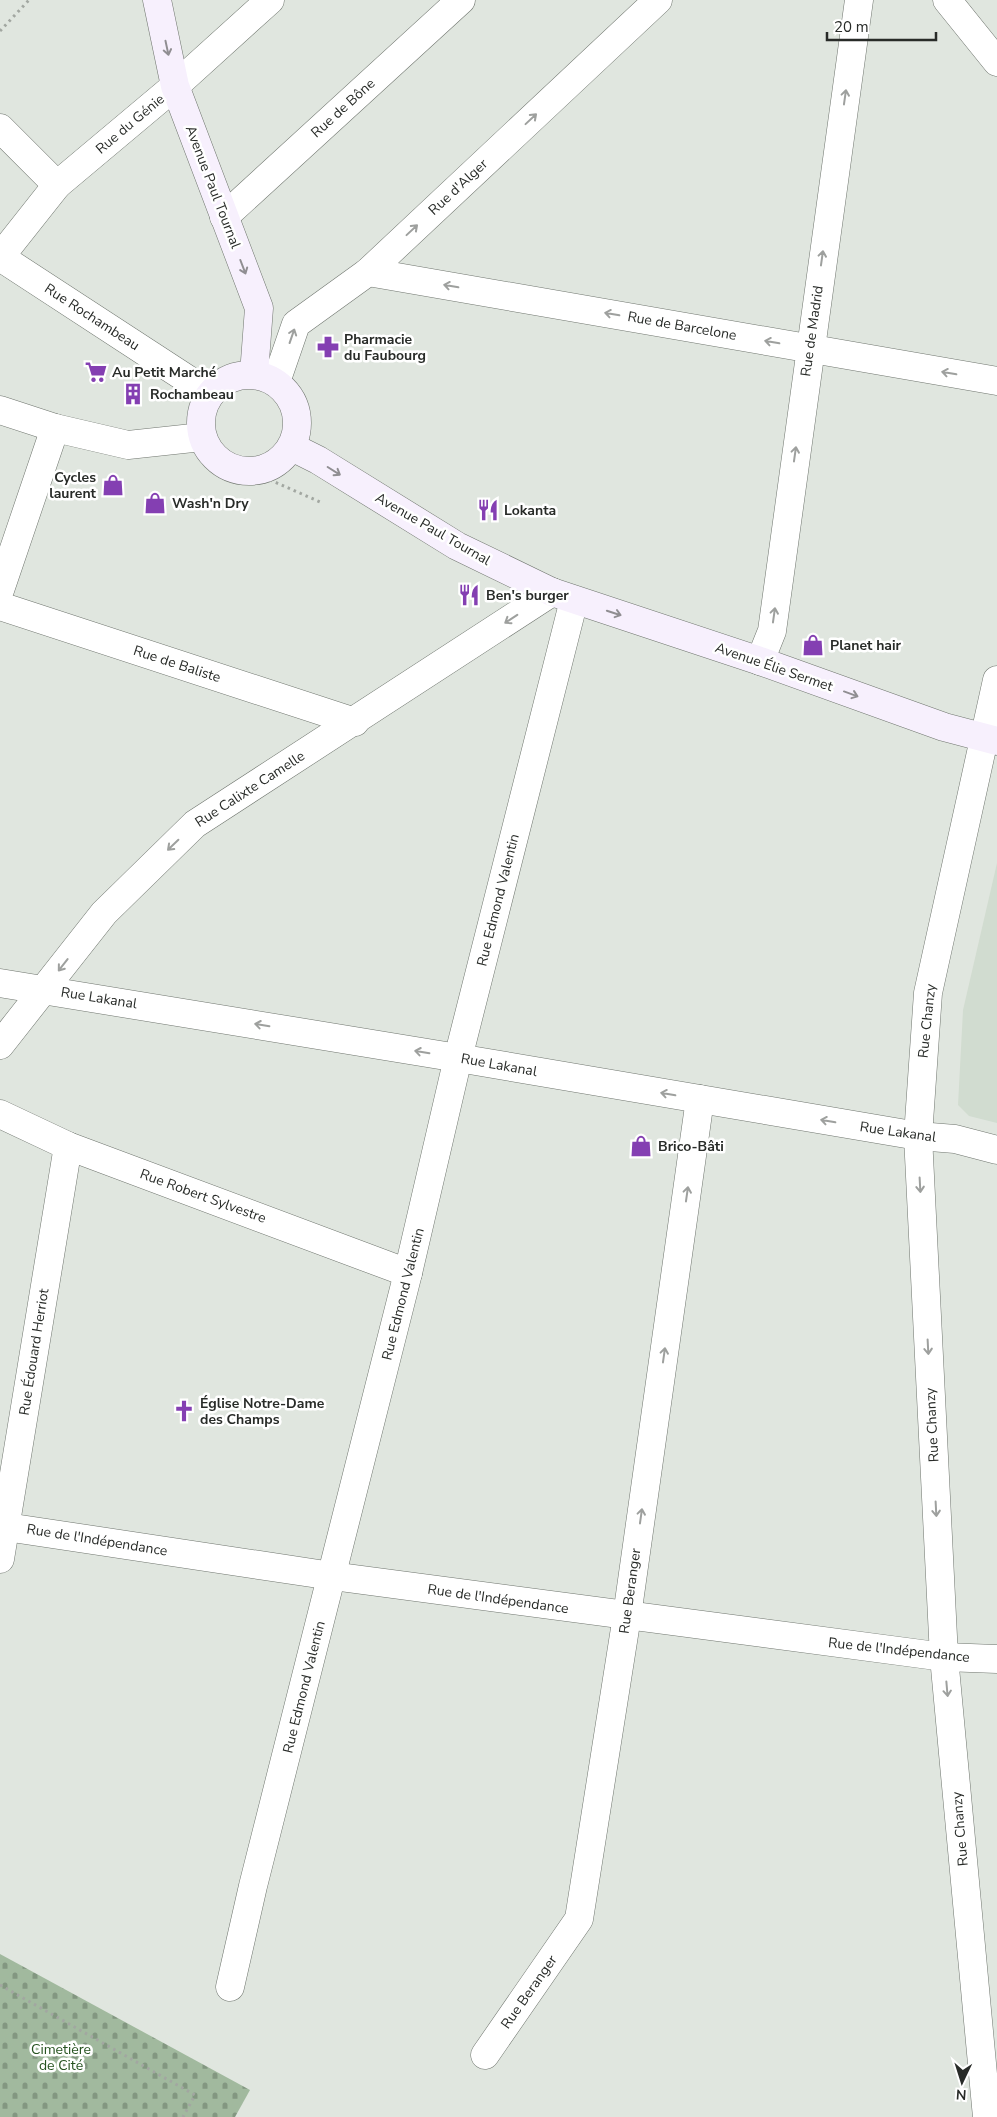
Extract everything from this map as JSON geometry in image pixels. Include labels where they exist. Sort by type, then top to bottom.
[{"type":"main road","name":"Avenue Paul Tournal","points":[[157,0],[175,86],[259,308],[265,378]]},
{"type":"main road","points":[[238,376],[265,378],[291,398],[298,419],[297,433],[292,446],[282,459],[268,468],[252,472],[235,470],[220,463],[209,450],[202,437],[200,422],[203,407],[210,394],[222,382],[238,376]]},
{"type":"main road","name":"Avenue Paul Tournal","points":[[292,446],[318,460],[457,546],[563,596]]},
{"type":"main road","name":"Avenue Élie Sermet","points":[[563,596],[760,661],[944,727],[990,739]]},
{"type":"street","name":"Rue du Génie","points":[[0,257],[57,185],[175,86],[270,0]]},
{"type":"street","name":"Rue de Bône","points":[[224,217],[461,0]]},
{"type":"street","name":"Rue d'Alger","points":[[265,378],[296,324],[368,272],[658,0]]},
{"type":"street","name":"Rue de Madrid","points":[[760,661],[772,631],[859,0]]},
{"type":"street","points":[[946,0],[997,62]]},
{"type":"street","points":[[0,128],[57,185]]},
{"type":"street","name":"Rue Rochambeau","points":[[0,257],[210,394]]},
{"type":"street","name":"Rue de Barcelone","points":[[368,272],[997,381]]},
{"type":"street","points":[[0,410],[55,428],[128,445],[202,437]]},
{"type":"street","points":[[0,590],[55,428]]},
{"type":"street","name":"Rue Calixte Camelle","points":[[0,1045],[104,913],[195,824],[354,722],[563,596]]},
{"type":"street","name":"Rue Edmond Valentin","points":[[230,1987],[255,1876],[408,1273],[563,596]]},
{"type":"street","name":"Rue de Baliste","points":[[0,606],[354,722]]},
{"type":"street","name":"Rue Chanzy","points":[[987,2117],[944,1657],[918,1136],[928,993],[990,739],[997,680]]},
{"type":"street","name":"Rue Lakanal","points":[[0,982],[918,1136],[954,1139],[997,1150]]},
{"type":"street","name":"Rue Beranger","points":[[485,2055],[579,1919],[627,1616],[700,1099]]},
{"type":"street","name":"Rue Robert Sylvestre","points":[[0,1114],[68,1146],[408,1273]]},
{"type":"street","name":"Rue Édouard Herriot","points":[[0,1559],[3,1526],[68,1146]]},
{"type":"street","name":"Rue de l'Indépendance","points":[[3,1526],[332,1576],[627,1616],[944,1657],[997,1659]]},
{"type":"path","points":[[0,31],[29,0]]},
{"type":"path","points":[[0,1985],[195,2095],[183,2117]]},
{"type":"shaded area","points":[[997,863],[997,1123],[969,1116],[958,1105],[963,1010]]},
{"type":"green space","name":"Cimetière de Cité","points":[[0,1954],[250,2090],[235,2117],[0,2117]]},
{"type":"place","name":"Pharmacie du Faubourg","points":[[328,347]]},
{"type":"place","name":"Au Petit Marché","points":[[96,372]]},
{"type":"place","name":"Rochambeau","points":[[133,394]]},
{"type":"place","name":"Cycles laurent","points":[[113,485]]},
{"type":"place","name":"Wash'n Dry","points":[[155,503]]},
{"type":"place","name":"Lokanta","points":[[488,510]]},
{"type":"place","name":"Ben's burger","points":[[469,595]]},
{"type":"place","name":"Planet hair","points":[[813,645]]},
{"type":"place","name":"Brico-Bâti","points":[[641,1146]]},
{"type":"place","name":"Église Notre-Dame des Champs","points":[[184,1411]]}]
